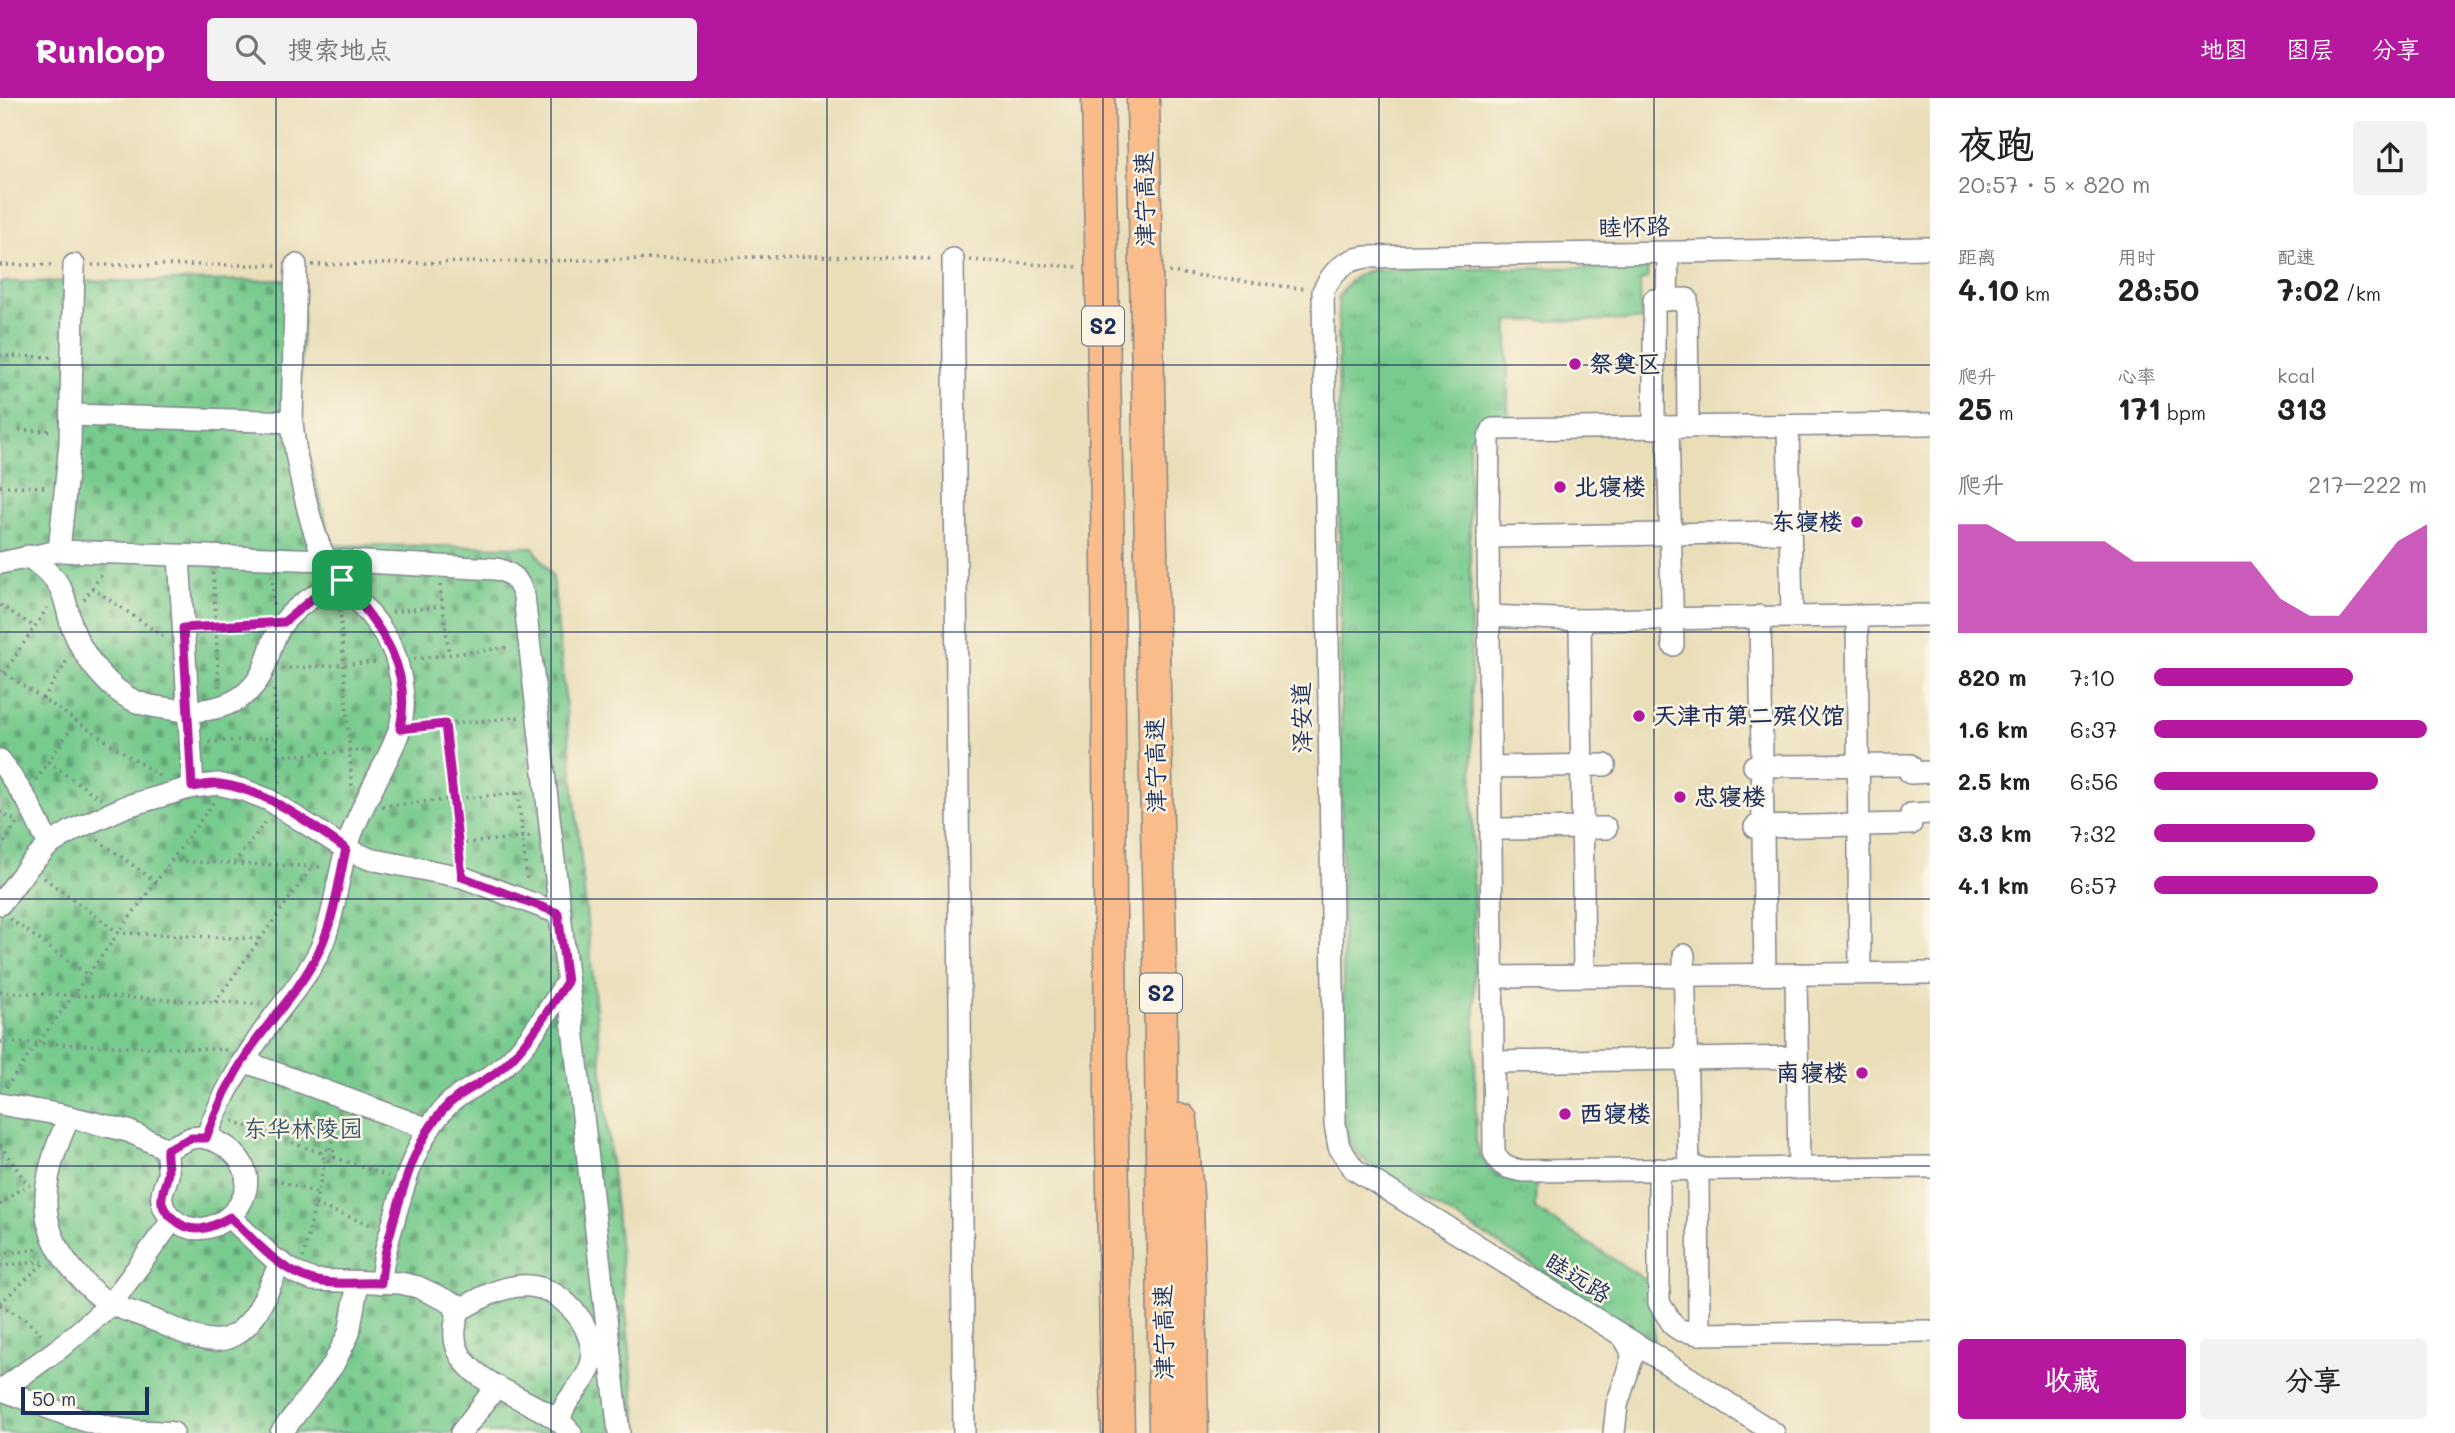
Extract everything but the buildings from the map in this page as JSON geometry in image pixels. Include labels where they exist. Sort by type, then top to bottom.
[{"type":"highway","name":"津宁高速","points":[[1098,98],[1108,554],[1111,1093],[1118,1433]]},
{"type":"highway","name":"津宁高速","points":[[1143,98],[1160,957],[1165,1433]]},
{"type":"highway","points":[[1160,957],[1181,1114],[1187,1196],[1192,1433]]},
{"type":"highway","points":[[1097,1433],[1111,1093]]},
{"type":"street","name":"睦怀路","points":[[1323,291],[1340,266],[1352,258],[1366,257],[1930,248]]},
{"type":"street","points":[[1667,300],[1668,253]]},
{"type":"street","points":[[953,259],[964,1433]]},
{"type":"street","points":[[59,551],[71,423],[74,265]]},
{"type":"street","points":[[206,1138],[214,1114],[246,1056],[307,973],[319,952],[337,898],[344,858],[360,814],[400,729],[403,697],[397,661],[390,644],[326,560],[307,500],[293,439],[296,265]]},
{"type":"street","name":"泽安道","points":[[1323,291],[1335,1124],[1339,1147],[1354,1169]]},
{"type":"street","points":[[1670,427],[1687,299],[1654,300],[1670,427],[1674,645]]},
{"type":"street","points":[[71,423],[292,422]]},
{"type":"street","points":[[1930,424],[1493,429],[1489,438],[1488,537],[1494,1152],[1498,1161],[1505,1167],[1524,1171],[1930,1167]]},
{"type":"street","points":[[1788,426],[1792,615]]},
{"type":"street","points":[[1488,537],[1789,532]]},
{"type":"street","points":[[0,563],[59,551],[496,569],[508,572],[516,578],[524,596],[619,1433]]},
{"type":"street","points":[[28,556],[57,582],[78,643],[121,693],[146,705],[187,710],[220,707],[235,702],[259,679],[269,659],[277,628],[318,594],[344,583]]},
{"type":"street","points":[[179,556],[190,744],[187,789]]},
{"type":"street","points":[[1857,615],[1860,973]]},
{"type":"street","points":[[1490,616],[1580,620],[1930,615]]},
{"type":"street","points":[[1760,616],[1758,766],[1765,974]]},
{"type":"street","points":[[1580,620],[1584,976]]},
{"type":"street","points":[[0,760],[24,796],[49,845]]},
{"type":"street","points":[[1492,767],[1605,765]]},
{"type":"street","points":[[1758,766],[1858,765],[1917,770]]},
{"type":"street","points":[[0,904],[49,845],[79,827],[118,810],[187,789],[218,784],[244,790],[280,806],[344,858],[370,859],[462,877],[558,913]]},
{"type":"street","points":[[1759,827],[1859,825],[1917,817]]},
{"type":"street","points":[[1492,829],[1606,828]]},
{"type":"street","points":[[1493,977],[1584,976],[1685,965],[1765,974],[1930,973]]},
{"type":"street","points":[[1620,1433],[1625,1395],[1633,1373],[1643,1361],[1664,1362],[1689,1332],[1693,1169],[1685,1058],[1685,965]]},
{"type":"street","points":[[1796,974],[1799,1167]]},
{"type":"street","points":[[381,1283],[383,1253],[404,1182],[412,1159],[429,1129],[458,1096],[500,1070],[519,1050],[567,982]]},
{"type":"street","points":[[246,1056],[348,1099],[429,1129]]},
{"type":"street","points":[[1494,1062],[1796,1057]]},
{"type":"street","points":[[1,1099],[128,1130],[167,1149]]},
{"type":"street","points":[[69,1117],[38,1186],[53,1252],[111,1304],[210,1340],[225,1339],[250,1321],[288,1268]]},
{"type":"street","points":[[191,1138],[222,1142],[246,1171],[244,1197],[239,1208],[230,1217],[205,1229],[194,1230],[173,1219],[161,1200],[169,1172],[167,1149],[191,1138]]},
{"type":"street","name":"睦远路","points":[[1354,1169],[1774,1433]]},
{"type":"street","points":[[1658,1169],[1659,1303],[1674,1326],[1689,1332],[1930,1331]]},
{"type":"street","points":[[230,1217],[288,1268],[313,1280],[400,1283],[418,1287],[458,1308]]},
{"type":"street","points":[[1,1390],[61,1347],[111,1304],[173,1219]]},
{"type":"street","points":[[281,1433],[333,1366],[349,1333],[358,1282]]},
{"type":"street","points":[[534,1286],[550,1290],[576,1313],[584,1325],[592,1357],[588,1376],[560,1419],[496,1387],[480,1376],[459,1355],[455,1334],[458,1308],[499,1289],[534,1286]]},
{"type":"street","points":[[1614,1433],[1617,1405],[1632,1358],[1632,1350],[1624,1338]]},
{"type":"street","points":[[461,1433],[496,1387]]},
{"type":"street","points":[[1,1390],[65,1415],[122,1432],[173,1433]]},
{"type":"path","points":[[0,265],[296,265],[812,256],[953,259],[1084,267]]},
{"type":"path","points":[[1167,272],[1323,291]]},
{"type":"path","points":[[0,356],[72,358]]},
{"type":"path","points":[[19,430],[71,423]]},
{"type":"path","points":[[0,486],[66,487]]},
{"type":"path","points":[[212,556],[220,707]]},
{"type":"path","points":[[271,559],[277,628],[273,670],[397,661],[529,645]]},
{"type":"path","points":[[438,566],[449,655]]},
{"type":"path","points":[[81,605],[104,570]]},
{"type":"path","points":[[344,583],[339,593],[354,810],[360,814],[454,799],[545,790]]},
{"type":"path","points":[[60,588],[2,672],[187,789]]},
{"type":"path","points":[[92,588],[184,650]]},
{"type":"path","points":[[0,605],[34,627]]},
{"type":"path","points":[[369,615],[442,606]]},
{"type":"path","points":[[183,628],[277,628]]},
{"type":"path","points":[[43,699],[78,643]]},
{"type":"path","points":[[234,863],[280,806],[274,684]]},
{"type":"path","points":[[400,729],[537,715]]},
{"type":"path","points":[[24,796],[76,721]]},
{"type":"path","points":[[445,724],[462,877]]},
{"type":"path","points":[[190,744],[277,738]]},
{"type":"path","points":[[278,756],[392,749]]},
{"type":"path","points":[[48,762],[118,810]]},
{"type":"path","points":[[1,1099],[73,995],[226,786]]},
{"type":"path","points":[[518,793],[528,890]]},
{"type":"path","points":[[0,812],[17,822],[0,849]]},
{"type":"path","points":[[79,827],[156,882]]},
{"type":"path","points":[[458,844],[550,835]]},
{"type":"path","points":[[171,861],[312,866],[344,858]]},
{"type":"path","points":[[215,1002],[312,866]]},
{"type":"path","points":[[28,867],[119,933],[261,939]]},
{"type":"path","points":[[0,912],[88,975]]},
{"type":"path","points":[[0,992],[282,1005]]},
{"type":"path","points":[[0,1042],[246,1056]]},
{"type":"path","points":[[330,1149],[348,1099]]},
{"type":"path","points":[[214,1114],[321,1153],[325,1161],[304,1255],[288,1268]]},
{"type":"path","points":[[0,1145],[38,1186],[16,1192],[0,1205]]},
{"type":"path","points":[[321,1153],[323,1150],[334,1150],[334,1157]]},
{"type":"path","points":[[334,1157],[404,1182]]},
{"type":"path","points":[[325,1161],[334,1157]]},
{"type":"path","points":[[274,1179],[317,1193]]},
{"type":"path","points":[[315,1205],[378,1227]]},
{"type":"path","points":[[0,1254],[53,1252]]},
{"type":"path","points":[[0,1266],[53,1252]]},
{"type":"path","points":[[47,1339],[25,1319],[0,1304],[53,1252]]},
{"type":"green space","points":[[1647,267],[1648,279],[1640,280],[1641,320],[1508,321],[1508,418],[1495,420],[1478,428],[1469,445],[1476,1141],[1485,1164],[1496,1174],[1536,1178],[1535,1209],[1652,1284],[1654,1341],[1365,1161],[1353,1149],[1347,1135],[1344,1124],[1338,299],[1351,281],[1370,270]]},
{"type":"green space","name":"东华林陵园","points":[[304,280],[299,417],[332,545],[533,547],[553,577],[638,1433],[0,1433],[0,282]]},
{"type":"place","name":"祭奠区","points":[[1575,364]]},
{"type":"place","name":"北寝楼","points":[[1560,487]]},
{"type":"place","name":"东寝楼","points":[[1857,522]]},
{"type":"place","name":"天津市第二殡仪馆","points":[[1639,716]]},
{"type":"place","name":"忠寝楼","points":[[1680,797]]},
{"type":"place","name":"南寝楼","points":[[1862,1073]]},
{"type":"place","name":"西寝楼","points":[[1565,1114]]},
{"type":"route","points":[[342,580],[390,644],[397,661],[403,697],[400,729],[445,724],[462,877],[558,913],[567,982],[519,1050],[500,1070],[458,1096],[443,1110],[421,1142],[405,1177],[383,1253],[381,1283],[313,1280],[272,1258],[230,1217],[205,1229],[194,1230],[173,1219],[161,1200],[169,1172],[167,1149],[191,1138],[206,1138],[215,1112],[233,1077],[319,952],[337,898],[346,849],[270,800],[218,784],[192,787],[183,628],[284,622],[318,594],[342,580]]}]
